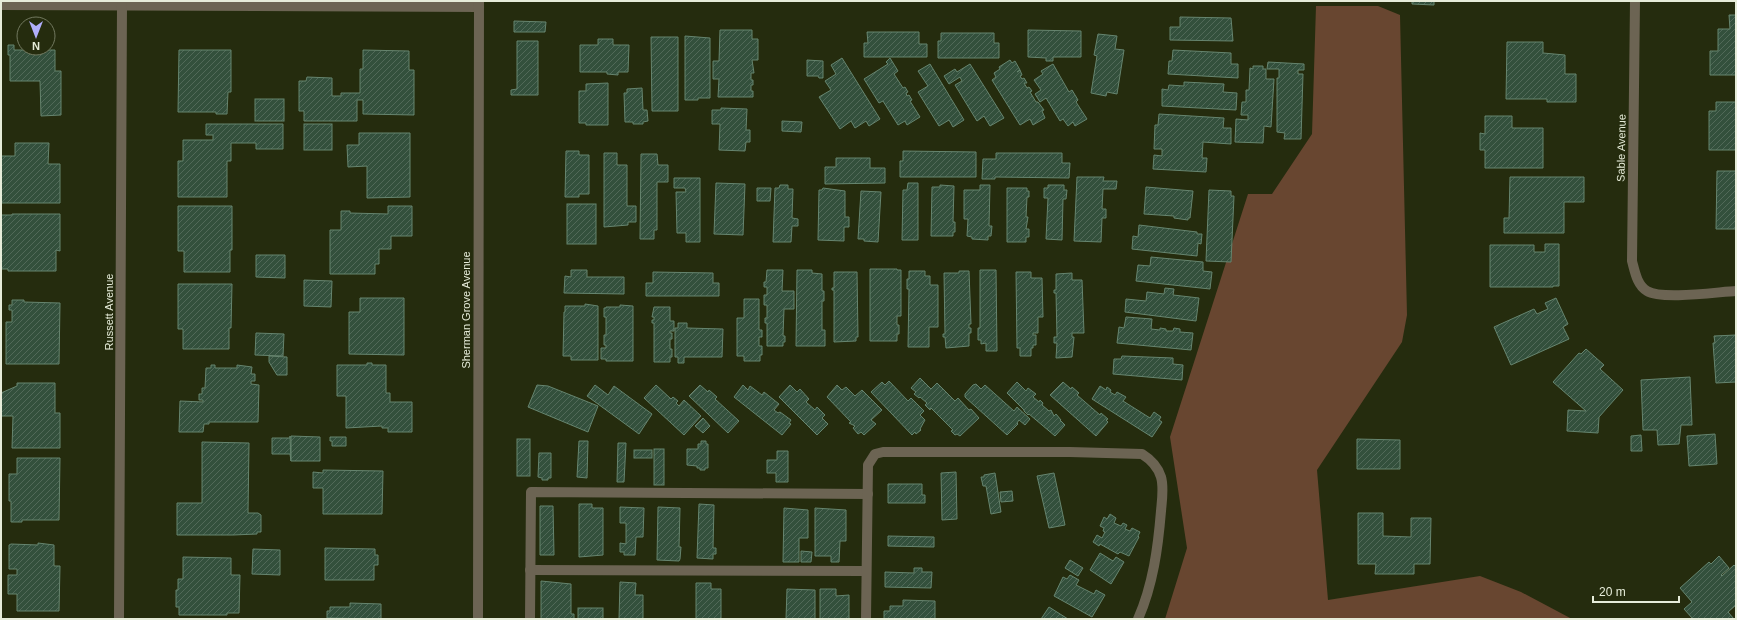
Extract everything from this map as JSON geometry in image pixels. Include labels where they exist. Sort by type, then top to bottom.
[{"type":"street","name":"Sable Avenue","points":[[1636,1],[1632,262],[1638,282],[1647,291],[1666,295],[1736,291]]},
{"type":"street","points":[[1,5],[87,3],[122,5],[479,4]]},
{"type":"street","name":"Sherman Grove Avenue","points":[[478,619],[479,4]]},
{"type":"street","name":"Russett Avenue","points":[[119,619],[122,5]]},
{"type":"street","points":[[866,619],[868,465],[872,457],[879,453],[1070,452],[1142,454],[1151,459],[1161,477],[1162,495],[1158,548],[1145,603],[1138,619]]},
{"type":"street","points":[[530,619],[531,492],[868,494]]},
{"type":"street","points":[[530,570],[866,571]]},
{"type":"shaded area","points":[[1316,6],[1378,6],[1400,15],[1407,315],[1402,342],[1317,470],[1328,600],[1480,576],[1521,592],[1572,619],[1165,619],[1187,548],[1170,437],[1248,194],[1272,194],[1312,134]]},
{"type":"building","points":[[1412,1],[1434,1],[1434,5],[1412,4]]},
{"type":"building","points":[[1729,15],[1736,15],[1736,75],[1710,75],[1710,51],[1718,51],[1718,29],[1730,29]]},
{"type":"building","points":[[1180,17],[1231,18],[1233,41],[1170,40],[1170,27],[1180,27]]},
{"type":"building","points":[[514,21],[546,22],[545,32],[514,32]]},
{"type":"building","points":[[720,30],[752,30],[752,39],[758,39],[758,60],[752,60],[754,73],[751,73],[753,85],[751,85],[751,91],[753,91],[753,97],[718,97],[719,79],[713,79],[713,61],[719,61]]},
{"type":"building","points":[[1028,30],[1081,31],[1081,57],[1053,57],[1053,61],[1046,61],[1046,58],[1028,57]]},
{"type":"building","points":[[867,32],[919,32],[919,44],[927,44],[927,57],[864,57],[864,43],[868,43]]},
{"type":"building","points":[[941,33],[994,33],[994,43],[999,43],[999,58],[938,58],[938,41],[941,41]]},
{"type":"building","points":[[1098,34],[1117,36],[1115,49],[1124,50],[1117,94],[1107,92],[1106,96],[1091,93],[1097,56],[1094,55]]},
{"type":"building","points":[[685,36],[710,38],[710,98],[685,100]]},
{"type":"building","points":[[651,37],[678,37],[678,111],[652,111]]},
{"type":"building","points":[[598,39],[613,39],[613,45],[629,45],[628,72],[618,72],[618,75],[607,74],[607,72],[580,72],[580,45],[598,45]]},
{"type":"building","points":[[517,41],[538,41],[538,95],[511,95],[511,90],[517,89]]},
{"type":"building","points":[[1507,42],[1543,42],[1543,53],[1565,55],[1565,74],[1576,74],[1576,102],[1547,102],[1547,99],[1506,99]]},
{"type":"building","points":[[8,45],[14,45],[16,56],[55,56],[55,71],[61,71],[61,115],[41,116],[40,81],[10,81],[10,55],[8,55]]},
{"type":"building","points":[[179,50],[231,50],[231,92],[228,92],[227,114],[216,114],[216,112],[178,112]]},
{"type":"building","points":[[363,50],[409,51],[409,70],[414,70],[414,115],[363,114],[363,100],[357,100],[357,121],[304,121],[304,111],[299,111],[299,81],[306,81],[307,77],[332,78],[332,96],[341,96],[341,93],[360,93],[360,69],[363,69]]},
{"type":"building","points":[[1173,50],[1231,53],[1231,64],[1238,64],[1238,78],[1168,74],[1169,61],[1172,61]]},
{"type":"building","points":[[842,58],[880,119],[869,126],[866,121],[855,128],[851,121],[840,129],[819,97],[831,90],[825,81],[836,74],[831,65]]},
{"type":"building","points":[[890,58],[898,71],[894,74],[903,88],[905,87],[908,92],[906,93],[907,96],[909,95],[912,100],[910,101],[920,117],[907,125],[905,121],[898,125],[883,101],[879,103],[864,79],[888,64],[886,62]]},
{"type":"building","points":[[807,60],[823,61],[823,78],[819,78],[818,76],[807,76]]},
{"type":"building","points":[[1010,60],[1012,63],[1015,61],[1022,75],[1020,76],[1022,79],[1024,78],[1027,83],[1024,83],[1027,88],[1029,87],[1032,91],[1030,92],[1036,102],[1038,102],[1044,110],[1042,111],[1045,118],[1033,125],[1030,119],[1020,125],[992,80],[996,77],[994,73],[1000,69],[999,67]]},
{"type":"building","points":[[1268,62],[1304,64],[1304,70],[1298,70],[1298,74],[1303,74],[1301,139],[1284,139],[1285,133],[1277,132],[1277,78],[1279,78],[1279,69],[1267,69]]},
{"type":"building","points":[[930,64],[964,120],[953,127],[949,120],[939,126],[918,92],[928,86],[918,71]]},
{"type":"building","points":[[970,64],[1004,118],[990,126],[984,116],[977,121],[955,85],[962,81],[960,77],[949,84],[944,76],[955,69],[957,72]]},
{"type":"building","points":[[1053,64],[1069,92],[1072,90],[1078,100],[1076,102],[1087,119],[1075,126],[1073,122],[1068,126],[1063,119],[1060,121],[1046,98],[1040,102],[1035,94],[1041,90],[1034,80],[1043,74],[1041,71]]},
{"type":"building","points":[[1253,66],[1263,66],[1263,69],[1266,69],[1266,79],[1274,79],[1271,127],[1264,126],[1263,143],[1235,142],[1236,119],[1248,120],[1248,115],[1241,115],[1242,102],[1246,102],[1246,90],[1249,90],[1250,68],[1253,69]]},
{"type":"building","points":[[1184,82],[1224,84],[1223,92],[1237,93],[1236,110],[1162,106],[1162,89],[1168,90],[1169,85],[1184,86]]},
{"type":"building","points":[[608,83],[608,125],[586,125],[586,123],[579,123],[579,91],[586,91],[586,84]]},
{"type":"building","points":[[642,88],[643,110],[647,110],[648,121],[643,122],[643,124],[625,122],[624,93],[627,93],[627,89]]},
{"type":"building","points":[[255,99],[284,99],[284,121],[255,121]]},
{"type":"building","points":[[1716,102],[1736,102],[1736,150],[1709,150],[1709,111],[1716,111]]},
{"type":"building","points":[[721,108],[747,109],[746,130],[750,130],[750,142],[746,142],[745,151],[719,150],[720,124],[712,124],[712,110],[721,110]]},
{"type":"building","points":[[1159,114],[1224,118],[1223,128],[1231,128],[1231,144],[1203,142],[1202,158],[1207,158],[1206,172],[1153,169],[1154,155],[1162,156],[1162,149],[1154,149],[1155,125],[1158,125]]},
{"type":"building","points":[[1485,116],[1512,116],[1512,128],[1543,128],[1543,168],[1485,168],[1485,150],[1480,150],[1480,133],[1485,134]]},
{"type":"building","points":[[782,121],[802,122],[801,132],[782,131]]},
{"type":"building","points":[[206,124],[283,124],[283,149],[256,149],[256,143],[231,143],[231,161],[227,161],[227,197],[178,197],[178,161],[183,161],[183,140],[213,140],[213,135],[206,135]]},
{"type":"building","points":[[304,124],[332,124],[332,150],[304,150]]},
{"type":"building","points":[[359,133],[410,133],[410,197],[367,198],[367,166],[348,167],[347,145],[359,145]]},
{"type":"building","points":[[15,143],[49,143],[48,164],[60,164],[60,203],[1,203],[1,156],[15,156]]},
{"type":"building","points":[[566,151],[579,151],[579,155],[589,155],[589,194],[579,194],[579,197],[565,197]]},
{"type":"building","points":[[903,151],[976,152],[976,177],[900,177],[900,161],[903,161]]},
{"type":"building","points":[[604,153],[617,153],[617,165],[627,165],[627,206],[636,206],[636,222],[628,222],[628,225],[604,227]]},
{"type":"building","points":[[996,153],[1062,153],[1062,163],[1070,163],[1069,178],[995,177],[995,179],[982,179],[983,159],[996,159]]},
{"type":"building","points":[[641,154],[657,154],[658,165],[668,165],[668,182],[657,182],[657,230],[654,230],[654,239],[640,239]]},
{"type":"building","points":[[836,158],[870,158],[870,168],[885,168],[885,183],[825,184],[825,167],[836,167]]},
{"type":"building","points":[[1717,171],[1736,171],[1736,229],[1716,229]]},
{"type":"building","points":[[1077,177],[1104,177],[1103,181],[1117,181],[1116,189],[1103,189],[1102,209],[1106,209],[1106,218],[1102,218],[1101,242],[1074,241]]},
{"type":"building","points":[[1510,177],[1584,177],[1584,202],[1564,202],[1564,233],[1504,233],[1504,218],[1509,218]]},
{"type":"building","points":[[674,178],[700,178],[700,242],[686,242],[686,233],[677,233],[676,192],[686,192],[685,188],[674,188]]},
{"type":"building","points":[[716,183],[745,184],[743,235],[714,234]]},
{"type":"building","points":[[908,183],[918,183],[918,240],[902,240],[903,190],[907,190]]},
{"type":"building","points":[[780,185],[788,185],[788,189],[793,189],[792,218],[798,219],[798,226],[792,226],[791,242],[773,242],[775,188],[779,188]]},
{"type":"building","points":[[940,185],[954,186],[953,222],[955,222],[955,232],[953,232],[953,236],[931,236],[932,187],[940,187]]},
{"type":"building","points":[[980,185],[990,185],[989,226],[992,226],[991,236],[988,236],[988,240],[972,239],[972,237],[967,236],[968,219],[964,219],[964,190],[980,190]]},
{"type":"building","points":[[1048,185],[1064,185],[1064,190],[1067,190],[1066,199],[1063,199],[1062,240],[1046,239],[1048,198],[1044,198],[1044,188],[1048,188]]},
{"type":"building","points":[[1146,187],[1193,191],[1190,218],[1188,218],[1188,220],[1174,218],[1174,216],[1144,214]]},
{"type":"building","points":[[757,188],[771,188],[770,201],[757,201]]},
{"type":"building","points":[[823,188],[845,191],[845,217],[849,217],[849,227],[844,227],[844,241],[818,240],[819,190],[822,190]]},
{"type":"building","points":[[1007,188],[1027,188],[1027,191],[1029,191],[1029,197],[1027,197],[1026,217],[1028,217],[1026,229],[1029,229],[1029,237],[1026,237],[1026,242],[1007,242]]},
{"type":"building","points":[[1209,190],[1231,191],[1231,196],[1234,196],[1231,262],[1206,261]]},
{"type":"building","points":[[861,191],[881,192],[878,242],[858,239]]},
{"type":"building","points":[[567,204],[596,204],[596,244],[567,244]]},
{"type":"building","points":[[178,206],[232,206],[232,250],[230,250],[230,272],[184,272],[184,251],[178,251]]},
{"type":"building","points":[[388,206],[412,206],[412,236],[391,236],[391,249],[379,249],[379,264],[375,264],[375,274],[330,274],[330,230],[341,230],[341,211],[350,211],[350,213],[388,214]]},
{"type":"building","points":[[60,214],[60,251],[56,250],[56,271],[8,271],[8,269],[1,269],[1,215]]},
{"type":"building","points":[[1139,225],[1197,232],[1197,234],[1202,234],[1201,244],[1198,243],[1197,256],[1132,249],[1133,236],[1138,237]]},
{"type":"building","points":[[1545,244],[1559,244],[1559,286],[1490,287],[1490,245],[1534,245],[1534,252],[1545,252]]},
{"type":"building","points":[[256,255],[285,255],[285,278],[256,277]]},
{"type":"building","points":[[1151,257],[1203,262],[1203,271],[1212,272],[1210,289],[1136,281],[1138,265],[1150,266]]},
{"type":"building","points":[[870,269],[901,270],[901,316],[897,316],[899,334],[897,334],[897,341],[870,341]]},
{"type":"building","points":[[571,270],[587,270],[587,277],[624,277],[624,294],[564,293],[565,276],[571,277]]},
{"type":"building","points":[[767,270],[783,270],[782,291],[794,291],[794,309],[784,309],[783,336],[785,336],[785,342],[783,342],[783,346],[767,346],[767,323],[765,323],[765,318],[767,318],[767,305],[764,305],[764,295],[767,295],[767,287],[764,287],[764,282],[766,282]]},
{"type":"building","points":[[797,270],[812,270],[812,273],[822,274],[822,291],[824,291],[824,301],[822,301],[822,330],[825,330],[825,346],[796,346]]},
{"type":"building","points":[[980,270],[996,270],[997,351],[986,351],[986,343],[981,344],[981,340],[978,340],[978,328],[980,328]]},
{"type":"building","points":[[909,271],[925,271],[925,276],[930,276],[930,285],[938,285],[938,327],[929,327],[929,347],[908,347],[909,289],[907,289],[907,279],[909,279]]},
{"type":"building","points":[[959,271],[969,271],[971,324],[969,324],[969,328],[971,328],[971,333],[969,333],[969,346],[946,348],[945,337],[943,337],[943,334],[945,334],[944,273],[959,273]]},
{"type":"building","points":[[653,272],[713,273],[713,283],[719,283],[719,296],[646,296],[646,283],[653,283]]},
{"type":"building","points":[[834,272],[857,272],[858,337],[856,337],[856,341],[834,342],[834,290],[832,290],[832,288],[834,288]]},
{"type":"building","points":[[1016,272],[1031,272],[1031,278],[1042,278],[1043,317],[1038,317],[1038,333],[1033,333],[1033,335],[1036,335],[1036,345],[1033,345],[1033,348],[1031,348],[1031,356],[1020,356],[1020,348],[1017,348]]},
{"type":"building","points":[[1072,273],[1072,280],[1082,280],[1084,333],[1072,333],[1072,337],[1074,337],[1072,357],[1056,358],[1057,343],[1054,343],[1054,337],[1057,337],[1056,293],[1054,293],[1054,290],[1056,290],[1056,274]]},
{"type":"building","points":[[304,280],[332,281],[331,307],[304,306]]},
{"type":"building","points":[[178,284],[232,284],[229,349],[183,349],[183,329],[178,329]]},
{"type":"building","points":[[1165,288],[1174,289],[1173,295],[1199,298],[1196,321],[1125,312],[1126,299],[1146,301],[1147,292],[1164,294]]},
{"type":"building","points":[[360,298],[404,298],[404,355],[349,354],[349,312],[360,312]]},
{"type":"building","points":[[1556,298],[1568,324],[1563,327],[1569,339],[1511,365],[1494,327],[1534,309],[1537,314],[1548,309],[1545,303]]},
{"type":"building","points":[[744,299],[759,299],[759,330],[762,330],[762,337],[759,337],[759,346],[762,346],[760,361],[744,361],[744,356],[737,356],[737,318],[744,318]]},
{"type":"building","points":[[12,300],[24,300],[24,302],[60,303],[59,364],[6,364],[6,322],[12,322],[12,310],[9,310],[9,305],[12,305]]},
{"type":"building","points":[[585,304],[598,306],[598,360],[571,360],[571,356],[563,356],[565,306],[585,306]]},
{"type":"building","points":[[620,305],[633,306],[633,361],[606,361],[606,359],[601,359],[601,348],[606,348],[606,345],[604,345],[604,335],[606,335],[606,317],[604,317],[604,308],[620,307]]},
{"type":"building","points":[[654,307],[670,307],[670,321],[674,321],[674,331],[670,331],[670,333],[672,333],[672,339],[670,339],[670,349],[672,349],[672,357],[670,357],[670,362],[654,362],[654,323],[652,323],[652,320],[654,320],[654,317],[652,317]]},
{"type":"building","points":[[1126,317],[1152,319],[1151,329],[1160,330],[1160,328],[1166,329],[1166,331],[1173,331],[1174,328],[1180,329],[1180,332],[1193,333],[1191,350],[1117,343],[1119,327],[1124,328]]},
{"type":"building","points":[[678,323],[687,323],[687,328],[723,329],[722,357],[684,357],[684,363],[678,363],[678,357],[675,357],[675,328],[678,328]]},
{"type":"building","points":[[256,333],[284,334],[283,356],[255,355]]},
{"type":"building","points":[[1736,335],[1736,382],[1716,383],[1713,343],[1715,343],[1714,336]]},
{"type":"building","points":[[1586,349],[1604,365],[1600,369],[1623,390],[1599,417],[1598,433],[1567,431],[1568,410],[1586,411],[1553,382],[1579,353],[1581,354]]},
{"type":"building","points":[[269,356],[287,357],[287,375],[277,375],[269,362]]},
{"type":"building","points":[[1122,356],[1173,358],[1173,364],[1183,365],[1182,380],[1113,374],[1114,359],[1121,359]]},
{"type":"building","points":[[367,363],[372,363],[372,365],[386,365],[386,393],[390,393],[390,402],[412,402],[412,432],[388,432],[388,428],[382,428],[382,426],[346,428],[346,396],[337,396],[337,365],[367,365]]},
{"type":"building","points":[[211,365],[215,365],[215,368],[237,368],[237,365],[252,367],[251,374],[255,374],[255,381],[251,381],[251,384],[259,385],[258,422],[209,422],[209,424],[204,424],[203,432],[179,432],[180,401],[203,402],[203,400],[199,400],[199,394],[202,394],[202,388],[205,388],[206,368],[211,368]]},
{"type":"building","points":[[1690,377],[1692,425],[1681,425],[1679,444],[1658,445],[1657,430],[1643,430],[1641,380]]},
{"type":"building","points":[[920,378],[931,389],[937,383],[955,401],[958,398],[979,418],[960,436],[957,434],[955,435],[951,431],[953,430],[931,408],[930,410],[925,405],[927,403],[914,394],[916,392],[911,388]]},
{"type":"building","points":[[889,381],[908,401],[911,398],[924,411],[920,415],[925,420],[920,429],[921,430],[916,434],[915,432],[912,435],[871,392],[882,382],[885,385]]},
{"type":"building","points":[[1017,382],[1026,391],[1028,388],[1036,394],[1033,397],[1039,402],[1040,400],[1043,403],[1042,405],[1049,411],[1051,410],[1054,416],[1056,414],[1065,425],[1055,436],[1029,414],[1028,415],[1007,393]]},
{"type":"building","points":[[1063,382],[1071,389],[1072,387],[1079,393],[1077,395],[1100,415],[1101,413],[1108,419],[1106,420],[1108,422],[1096,436],[1050,395]]},
{"type":"building","points":[[17,383],[55,383],[55,413],[60,413],[60,448],[12,448],[13,416],[1,416],[1,393],[17,386]]},
{"type":"building","points":[[976,384],[981,389],[985,385],[1014,411],[1017,407],[1030,419],[1025,425],[1019,420],[1017,423],[1018,424],[1007,435],[965,397],[965,394],[973,385]]},
{"type":"building","points":[[537,385],[548,386],[598,406],[588,432],[528,407]]},
{"type":"building","points":[[595,385],[608,395],[614,386],[652,414],[639,434],[587,396]]},
{"type":"building","points":[[656,385],[671,399],[673,397],[678,401],[676,403],[679,406],[684,400],[701,416],[684,435],[644,398]]},
{"type":"building","points":[[700,385],[717,397],[715,399],[739,421],[728,433],[689,396]]},
{"type":"building","points":[[743,385],[748,390],[750,386],[762,395],[764,392],[779,404],[774,410],[778,413],[780,412],[791,420],[789,423],[791,424],[782,435],[734,397]]},
{"type":"building","points":[[790,385],[797,392],[800,389],[809,399],[806,402],[815,410],[817,407],[825,415],[822,418],[828,424],[817,435],[779,397]]},
{"type":"building","points":[[837,385],[842,390],[846,387],[855,396],[862,390],[882,410],[871,420],[876,424],[864,435],[861,432],[858,434],[853,428],[855,426],[849,423],[851,422],[827,397]]},
{"type":"building","points":[[1100,386],[1106,390],[1107,387],[1111,390],[1110,392],[1115,395],[1117,392],[1126,397],[1123,401],[1150,418],[1154,412],[1161,417],[1159,420],[1162,422],[1152,437],[1092,399]]},
{"type":"building","points":[[703,418],[710,426],[703,433],[695,426]]},
{"type":"building","points":[[1715,434],[1717,464],[1689,466],[1687,436]]},
{"type":"building","points":[[1641,435],[1642,451],[1631,451],[1631,436]]},
{"type":"building","points":[[290,436],[291,461],[290,454],[272,454],[272,438],[290,438]]},
{"type":"building","points":[[291,436],[320,437],[320,461],[291,461]]},
{"type":"building","points":[[330,437],[346,437],[346,446],[332,446]]},
{"type":"building","points":[[517,439],[530,439],[530,476],[517,476]]},
{"type":"building","points":[[1357,439],[1400,440],[1400,469],[1357,469]]},
{"type":"building","points":[[579,441],[588,441],[587,478],[577,477]]},
{"type":"building","points":[[701,441],[706,441],[706,444],[708,444],[708,468],[705,468],[705,470],[700,470],[697,466],[687,465],[687,449],[698,449],[698,444],[701,444]]},
{"type":"building","points":[[202,442],[249,443],[248,513],[258,513],[261,515],[261,532],[257,532],[257,534],[233,535],[177,535],[177,503],[202,503]]},
{"type":"building","points":[[618,443],[626,443],[624,482],[617,482]]},
{"type":"building","points":[[654,449],[664,449],[664,485],[654,485]]},
{"type":"building","points":[[634,450],[652,450],[652,458],[634,458]]},
{"type":"building","points":[[777,451],[788,451],[788,482],[776,482],[776,473],[767,473],[767,460],[777,460]]},
{"type":"building","points":[[539,453],[551,453],[551,478],[548,478],[548,480],[542,480],[542,478],[538,477]]},
{"type":"building","points":[[17,458],[60,458],[59,520],[22,520],[22,522],[11,522],[9,474],[17,474]]},
{"type":"building","points":[[323,470],[383,471],[382,514],[323,514],[323,488],[313,488],[313,472],[323,473]]},
{"type":"building","points":[[956,472],[957,519],[942,520],[941,473]]},
{"type":"building","points":[[995,473],[1001,512],[991,514],[986,486],[983,486],[981,477]]},
{"type":"building","points":[[1054,473],[1065,525],[1049,528],[1037,476]]},
{"type":"building","points":[[888,484],[922,484],[922,495],[925,495],[925,503],[888,503]]},
{"type":"building","points":[[1012,491],[1013,501],[1001,502],[1000,492]]},
{"type":"building","points":[[579,504],[592,504],[592,508],[603,508],[603,555],[579,557]]},
{"type":"building","points":[[699,504],[714,505],[713,548],[716,548],[716,554],[713,554],[713,559],[697,558]]},
{"type":"building","points":[[540,506],[553,506],[554,555],[540,555]]},
{"type":"building","points":[[620,507],[644,508],[643,537],[636,537],[635,555],[624,555],[624,552],[620,552],[620,543],[626,544],[626,523],[620,523]]},
{"type":"building","points":[[658,507],[680,508],[679,547],[681,547],[679,561],[657,560]]},
{"type":"building","points":[[784,508],[808,510],[808,538],[799,538],[799,562],[783,562]]},
{"type":"building","points":[[815,508],[846,510],[846,541],[840,541],[839,562],[831,562],[831,556],[815,556]]},
{"type":"building","points":[[1358,513],[1383,513],[1383,536],[1411,537],[1411,518],[1431,518],[1430,564],[1414,564],[1414,574],[1375,574],[1376,564],[1358,564]]},
{"type":"building","points":[[1110,514],[1116,518],[1114,523],[1121,526],[1123,523],[1127,525],[1125,529],[1130,531],[1132,528],[1140,532],[1129,556],[1120,552],[1118,554],[1100,544],[1099,546],[1093,542],[1097,535],[1102,538],[1105,532],[1103,531],[1104,528],[1100,526],[1104,517],[1107,519]]},
{"type":"building","points":[[888,536],[934,537],[934,547],[888,546]]},
{"type":"building","points":[[38,543],[54,545],[54,566],[60,566],[59,611],[17,611],[17,594],[8,594],[8,575],[17,575],[17,569],[9,569],[9,545],[38,545]]},
{"type":"building","points":[[325,548],[375,549],[375,555],[378,555],[378,565],[374,565],[374,580],[325,580]]},
{"type":"building","points":[[253,549],[280,550],[280,575],[252,574]]},
{"type":"building","points":[[801,551],[812,552],[811,562],[801,562]]},
{"type":"building","points":[[1100,553],[1113,561],[1116,557],[1124,562],[1111,584],[1090,570]]},
{"type":"building","points":[[1719,556],[1729,568],[1721,575],[1722,576],[1734,565],[1736,567],[1736,605],[1728,612],[1734,619],[1693,619],[1684,609],[1692,602],[1680,588],[1709,562],[1711,564]]},
{"type":"building","points":[[183,557],[231,558],[231,575],[240,575],[239,613],[227,613],[227,615],[179,615],[179,607],[176,607],[176,590],[178,590],[178,579],[183,579]]},
{"type":"building","points":[[1070,560],[1083,568],[1078,576],[1065,568]]},
{"type":"building","points":[[914,568],[922,568],[922,572],[932,572],[931,588],[885,587],[885,572],[914,573]]},
{"type":"building","points":[[1070,575],[1079,580],[1076,585],[1094,594],[1096,590],[1105,595],[1092,617],[1054,596],[1063,577],[1067,579]]},
{"type":"building","points":[[541,581],[571,584],[571,614],[574,614],[574,619],[541,619]]},
{"type":"building","points":[[620,582],[636,583],[635,595],[643,595],[643,619],[619,619]]},
{"type":"building","points":[[696,583],[711,583],[711,589],[721,589],[721,619],[696,619]]},
{"type":"building","points":[[787,589],[815,590],[815,619],[786,619]]},
{"type":"building","points":[[820,589],[836,589],[836,596],[849,595],[849,619],[820,619]]},
{"type":"building","points":[[903,600],[935,601],[935,619],[884,619],[884,611],[890,611],[890,606],[903,606]]},
{"type":"building","points":[[350,603],[381,604],[381,619],[327,618],[327,611],[330,611],[330,607],[350,607]]},
{"type":"building","points":[[1049,607],[1068,619],[1041,619]]},
{"type":"building","points":[[578,608],[603,608],[603,619],[578,619]]}]
